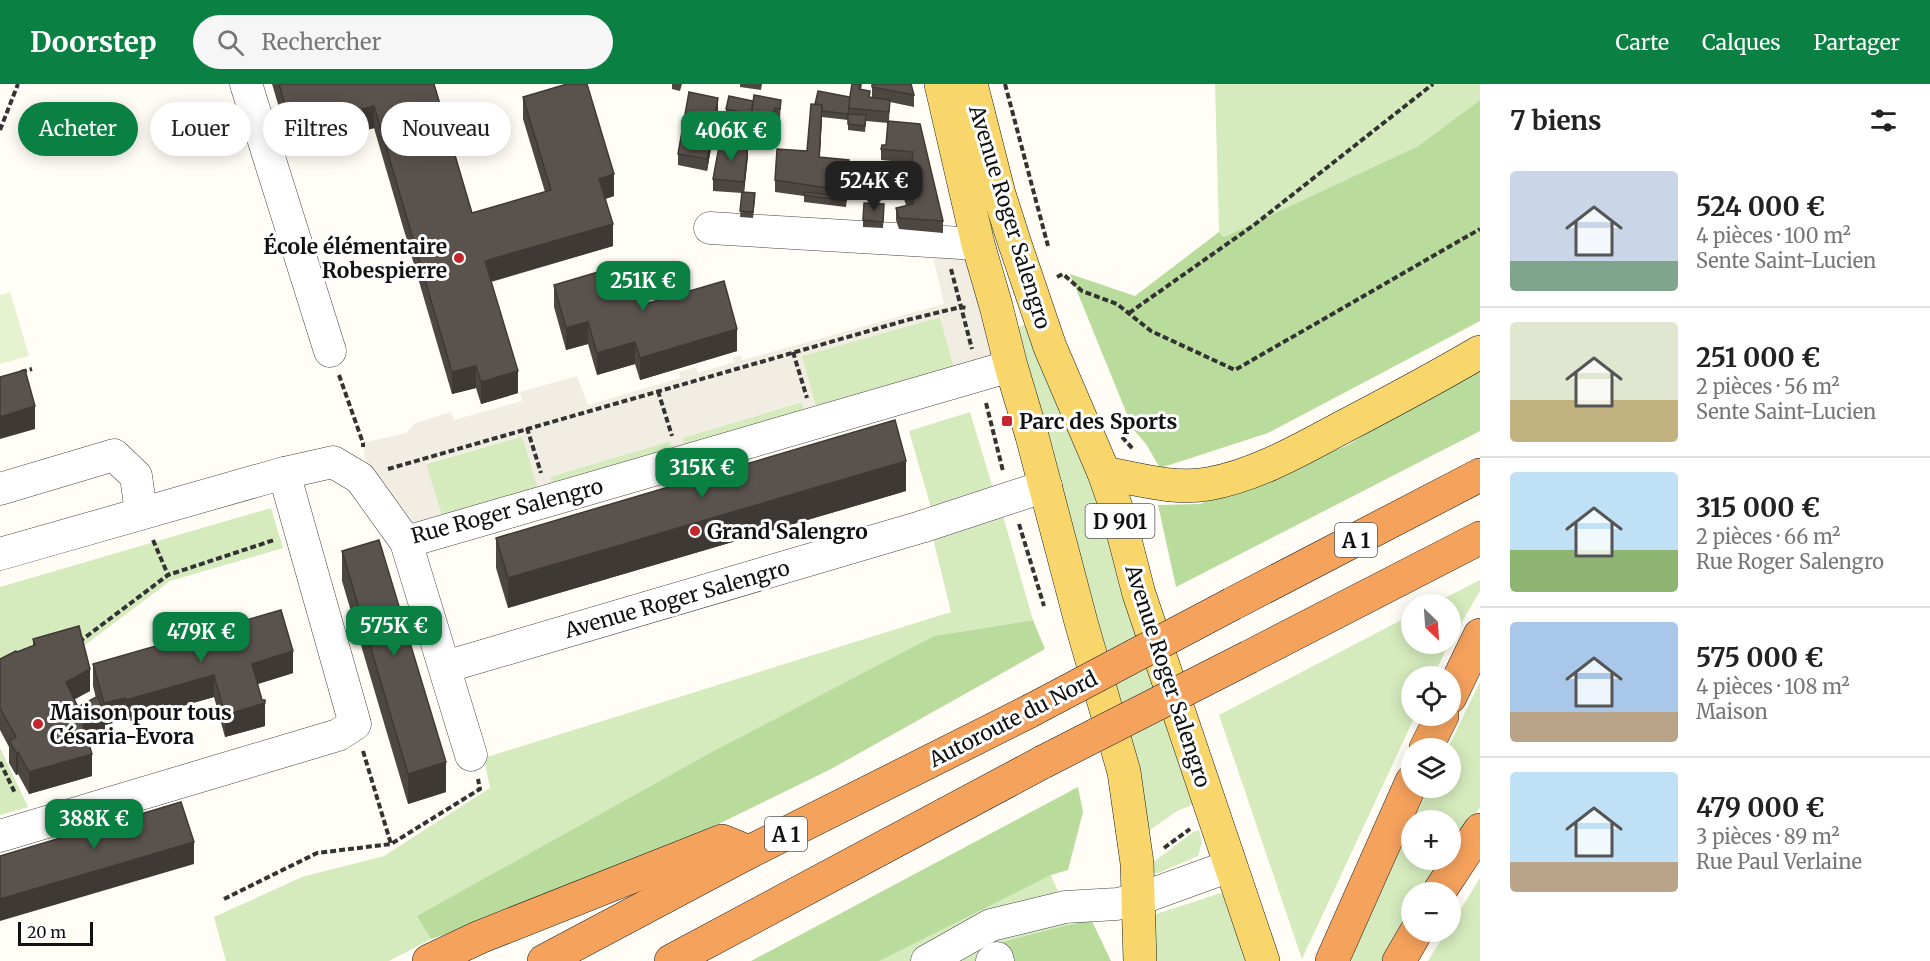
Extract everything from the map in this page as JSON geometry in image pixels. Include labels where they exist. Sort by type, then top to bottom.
[{"type":"highway","name":"Autoroute du Nord","points":[[544,961],[749,852],[1030,711],[1480,475]]},
{"type":"highway","name":"A 1","points":[[671,961],[1044,762],[1480,538]]},
{"type":"highway","points":[[1461,674],[1480,635]]},
{"type":"highway","points":[[1338,947],[1404,798]]},
{"type":"highway","points":[[1446,882],[1480,830]]},
{"type":"highway","points":[[429,961],[480,937],[722,841],[749,852]]},
{"type":"highway","points":[[1399,961],[1410,942]]},
{"type":"main road","name":"Avenue Roger Salengro","points":[[941,84],[978,244],[1124,772],[1137,863],[1141,959]]},
{"type":"main road","name":"Avenue Roger Salengro","points":[[971,84],[999,194],[1044,284],[1050,347],[1104,473],[1118,513],[1139,594],[1263,961]]},
{"type":"main road","points":[[1104,473],[1176,486],[1208,484],[1246,474],[1308,446],[1426,384],[1480,352]]},
{"type":"street","points":[[246,84],[330,351]]},
{"type":"street","points":[[710,228],[978,244]]},
{"type":"street","name":"Rue Roger Salengro","points":[[0,554],[284,473],[333,462],[360,478],[406,542],[1011,366]]},
{"type":"street","points":[[0,489],[114,455],[136,476],[141,513]]},
{"type":"street","points":[[0,836],[338,735],[355,724],[284,473]]},
{"type":"street","name":"Avenue Roger Salengro","points":[[444,667],[921,527],[1046,486]]},
{"type":"street","points":[[406,542],[471,755]]},
{"type":"street","points":[[927,961],[991,925],[1065,907],[1117,904],[1139,899],[1230,866]]},
{"type":"street","points":[[992,961],[997,958],[998,961]]},
{"type":"path","points":[[0,130],[18,84]]},
{"type":"path","points":[[1005,84],[1051,256]]},
{"type":"path","points":[[1129,313],[1254,225],[1433,84]]},
{"type":"path","points":[[1044,284],[1062,274],[1082,291],[1117,304],[1151,331],[1236,370],[1480,229]]},
{"type":"path","points":[[944,242],[1010,498],[1045,608]]},
{"type":"path","points":[[1044,284],[1054,267]]},
{"type":"path","points":[[330,351],[363,443],[360,478],[907,320],[961,307],[988,310],[996,306]]},
{"type":"path","points":[[793,352],[815,423]]},
{"type":"path","points":[[11,375],[32,369]]},
{"type":"path","points":[[658,391],[681,462]]},
{"type":"path","points":[[527,428],[549,501]]},
{"type":"path","points":[[1121,435],[1138,455]]},
{"type":"path","points":[[141,513],[168,575]]},
{"type":"path","points":[[78,643],[168,575],[301,531]]},
{"type":"path","points":[[355,724],[391,844]]},
{"type":"path","points":[[224,899],[317,852],[391,844],[480,789],[471,755]]},
{"type":"path","points":[[0,762],[15,793]]},
{"type":"path","points":[[1137,863],[1154,855],[1191,828],[1214,819]]},
{"type":"green space","points":[[1215,84],[1480,84],[1480,100],[1418,146],[1224,237],[1219,232]]},
{"type":"green space","points":[[1480,100],[1480,321],[1268,433],[1160,468],[1146,444],[1133,429],[1070,274],[1135,296],[1219,232],[1224,237],[1418,146]]},
{"type":"green space","points":[[10,292],[29,356],[0,364],[0,295]]},
{"type":"green space","points":[[940,317],[957,377],[819,417],[801,356]]},
{"type":"green space","points":[[1029,324],[1101,506],[1194,804],[1177,811],[1143,835],[1014,328]]},
{"type":"green space","points":[[1480,365],[1480,431],[1176,587],[1158,505],[1200,504],[1346,446]]},
{"type":"green space","points":[[802,402],[807,421],[687,456],[682,438]]},
{"type":"green space","points":[[970,412],[994,492],[932,511],[909,431]]},
{"type":"green space","points":[[523,436],[541,499],[445,527],[426,464]]},
{"type":"green space","points":[[670,441],[675,460],[555,495],[549,477]]},
{"type":"green space","points":[[271,508],[283,548],[170,581],[81,648],[0,678],[0,587]]},
{"type":"green space","points":[[1003,516],[1033,620],[934,636],[418,916],[431,939],[389,961],[226,961],[214,917],[302,877],[384,856],[490,788],[484,758],[951,612],[932,534]]},
{"type":"green space","points":[[1480,580],[1480,591],[1461,623],[1461,594],[1453,594]]},
{"type":"green space","points":[[1033,620],[1045,649],[831,769],[590,887],[431,939],[417,916],[714,751],[934,636]]},
{"type":"green space","points":[[1401,620],[1401,654],[1444,654],[1438,666],[1401,666],[1401,726],[1410,726],[1405,738],[1401,738],[1401,746],[1302,959],[1219,715]]},
{"type":"green space","points":[[1480,682],[1480,807],[1461,835],[1461,810],[1418,810],[1424,798],[1461,798],[1461,738],[1453,738],[1459,726],[1461,726],[1461,721]]},
{"type":"green space","points":[[0,748],[28,807],[0,815]]},
{"type":"green space","points":[[1078,787],[1083,812],[1068,870],[1051,875],[879,961],[751,961]]},
{"type":"green space","points":[[1199,830],[1202,842],[1198,856],[1159,873],[1151,873],[1146,864],[1155,861],[1193,832]]},
{"type":"green space","points":[[1401,846],[1401,870],[1437,870],[1429,882],[1401,882],[1401,929],[1383,961],[1352,961]]},
{"type":"green space","points":[[1051,875],[1065,907],[1073,961],[861,961]]},
{"type":"green space","points":[[1480,878],[1480,961],[1428,961],[1440,942],[1461,942],[1461,909]]},
{"type":"green space","points":[[1221,893],[1226,897],[1248,961],[1153,961],[1153,915]]},
{"type":"green space","points":[[1091,919],[1111,961],[1011,961],[1003,942]]},
{"type":"shaded area","points":[[932,253],[968,255],[992,353],[988,364],[957,377],[940,317],[802,356],[819,417],[807,421],[801,402],[682,438],[687,456],[676,460],[670,441],[550,477],[555,495],[541,499],[522,436],[426,463],[445,527],[411,533],[365,459],[363,443],[406,433],[415,423],[451,412],[454,420],[522,401],[520,392],[577,376],[588,405],[680,378],[679,372],[696,367],[698,373],[734,362],[733,357],[741,355],[743,360],[944,304]]},
{"type":"building","points":[[279,84],[434,84],[439,102],[381,102],[381,130],[374,106],[369,107],[369,102],[284,102]]},
{"type":"building","points":[[567,84],[587,84],[614,174],[599,179],[613,224],[485,261],[518,371],[481,382],[476,366],[452,372],[389,156],[455,156],[472,213],[551,190],[523,97]]},
{"type":"building","points":[[852,84],[860,84],[859,89],[870,91],[869,97],[890,100],[889,112],[848,108]]},
{"type":"building","points":[[872,84],[911,84],[914,95],[872,87]]},
{"type":"building","points":[[818,91],[850,97],[848,114],[822,111],[822,105],[815,104]]},
{"type":"building","points":[[689,92],[718,98],[707,159],[678,154]]},
{"type":"building","points":[[754,95],[781,100],[780,109],[775,108],[772,131],[765,131],[764,134],[749,133]]},
{"type":"building","points":[[729,96],[753,101],[751,114],[726,109]]},
{"type":"building","points":[[811,104],[822,105],[819,157],[849,160],[847,191],[775,180],[777,149],[807,151]]},
{"type":"building","points":[[848,114],[866,115],[865,126],[848,124]]},
{"type":"building","points":[[888,121],[920,124],[943,221],[899,218],[896,208],[913,204],[910,193],[906,193],[904,187],[909,188],[913,152],[881,149],[882,145],[886,145]]},
{"type":"building","points":[[720,141],[748,144],[744,182],[713,179]]},
{"type":"building","points":[[742,192],[755,193],[753,212],[740,211]]},
{"type":"building","points":[[804,192],[847,197],[846,201],[804,195]]},
{"type":"building","points":[[864,203],[884,204],[883,222],[863,220]]},
{"type":"building","points":[[632,262],[645,304],[724,281],[737,329],[640,358],[635,342],[597,353],[588,322],[566,328],[554,285]]},
{"type":"building","points":[[25,370],[35,406],[0,417],[0,377]]},
{"type":"building","points":[[895,420],[906,461],[508,578],[496,538]]},
{"type":"building","points":[[379,540],[446,762],[408,774],[342,551]]},
{"type":"building","points":[[281,610],[293,651],[252,664],[262,700],[265,700],[265,703],[225,715],[214,675],[126,700],[125,698],[104,703],[93,664]]},
{"type":"building","name":"Maison pour tous Césaria-Evora","points":[[79,626],[90,669],[66,682],[78,707],[98,696],[105,718],[83,725],[92,754],[29,772],[9,741],[16,737],[0,708],[0,659],[35,645],[33,639]]},
{"type":"building","points":[[181,802],[194,842],[0,899],[0,856]]},
{"type":"place","name":"École élémentaire Robespierre","points":[[459,258]]},
{"type":"place","name":"Parc des Sports","points":[[1007,421]]},
{"type":"place","name":"Grand Salengro","points":[[695,531]]},
{"type":"place","name":"Maison pour tous Césaria-Evora","points":[[38,724]]}]
